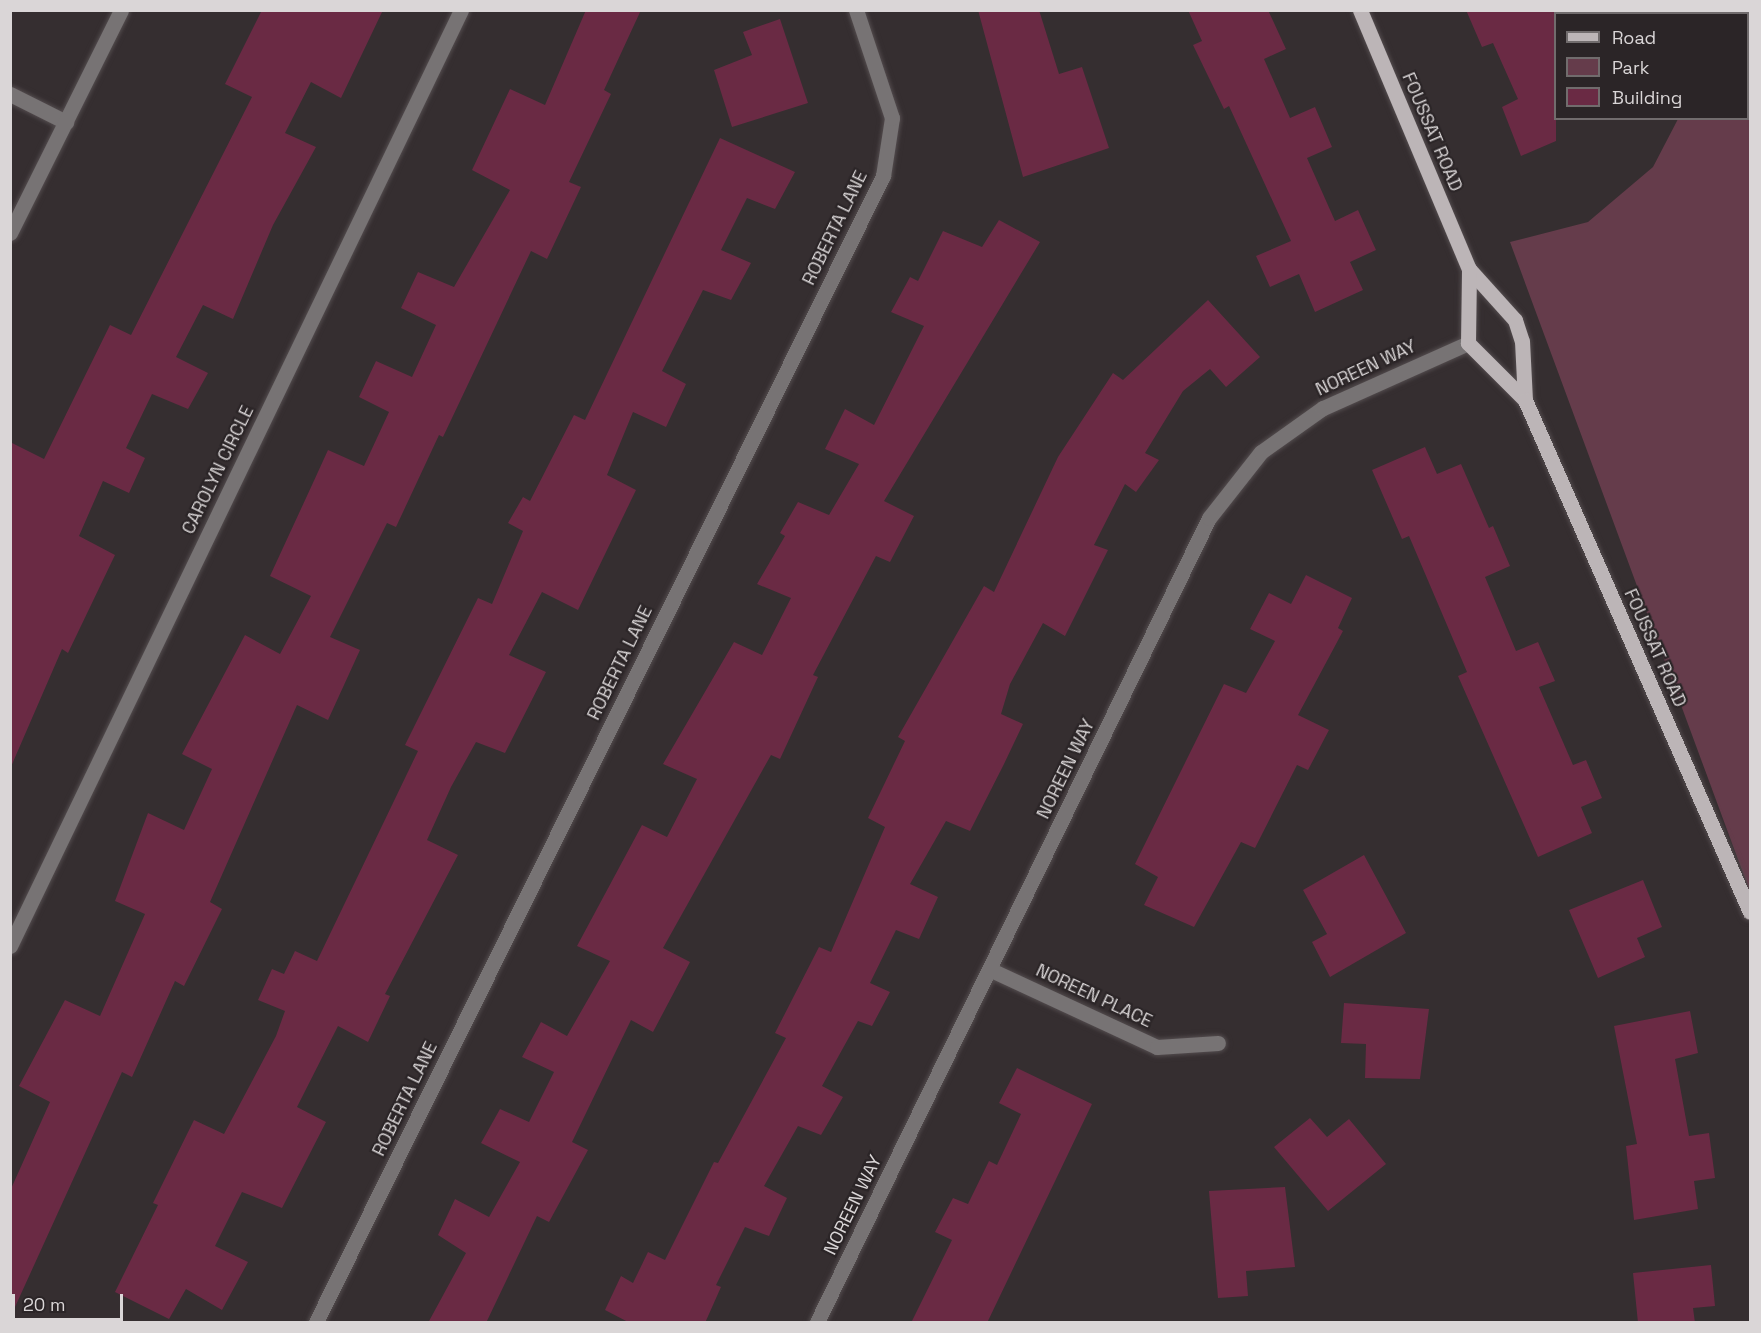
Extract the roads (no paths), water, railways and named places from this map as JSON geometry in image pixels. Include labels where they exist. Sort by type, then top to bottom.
[{"type":"main road","name":"FOUSSAT ROAD","points":[[1360,10],[1468,269],[1515,320],[1522,341],[1525,400],[1750,912]]},
{"type":"main road","name":"FOUSSAT ROAD","points":[[1468,269],[1468,343],[1525,400]]},
{"type":"street","points":[[10,233],[121,10]]},
{"type":"street","name":"CAROLYN CIRCLE","points":[[10,946],[461,10]]},
{"type":"street","name":"ROBERTA LANE","points":[[316,1323],[884,176],[892,118],[856,10]]},
{"type":"street","points":[[10,94],[66,122]]},
{"type":"street","name":"NOREEN WAY","points":[[817,1323],[991,970],[1209,518],[1261,452],[1323,408],[1468,343]]},
{"type":"street","name":"NOREEN PLACE","points":[[991,970],[1157,1047],[1218,1043]]}]
